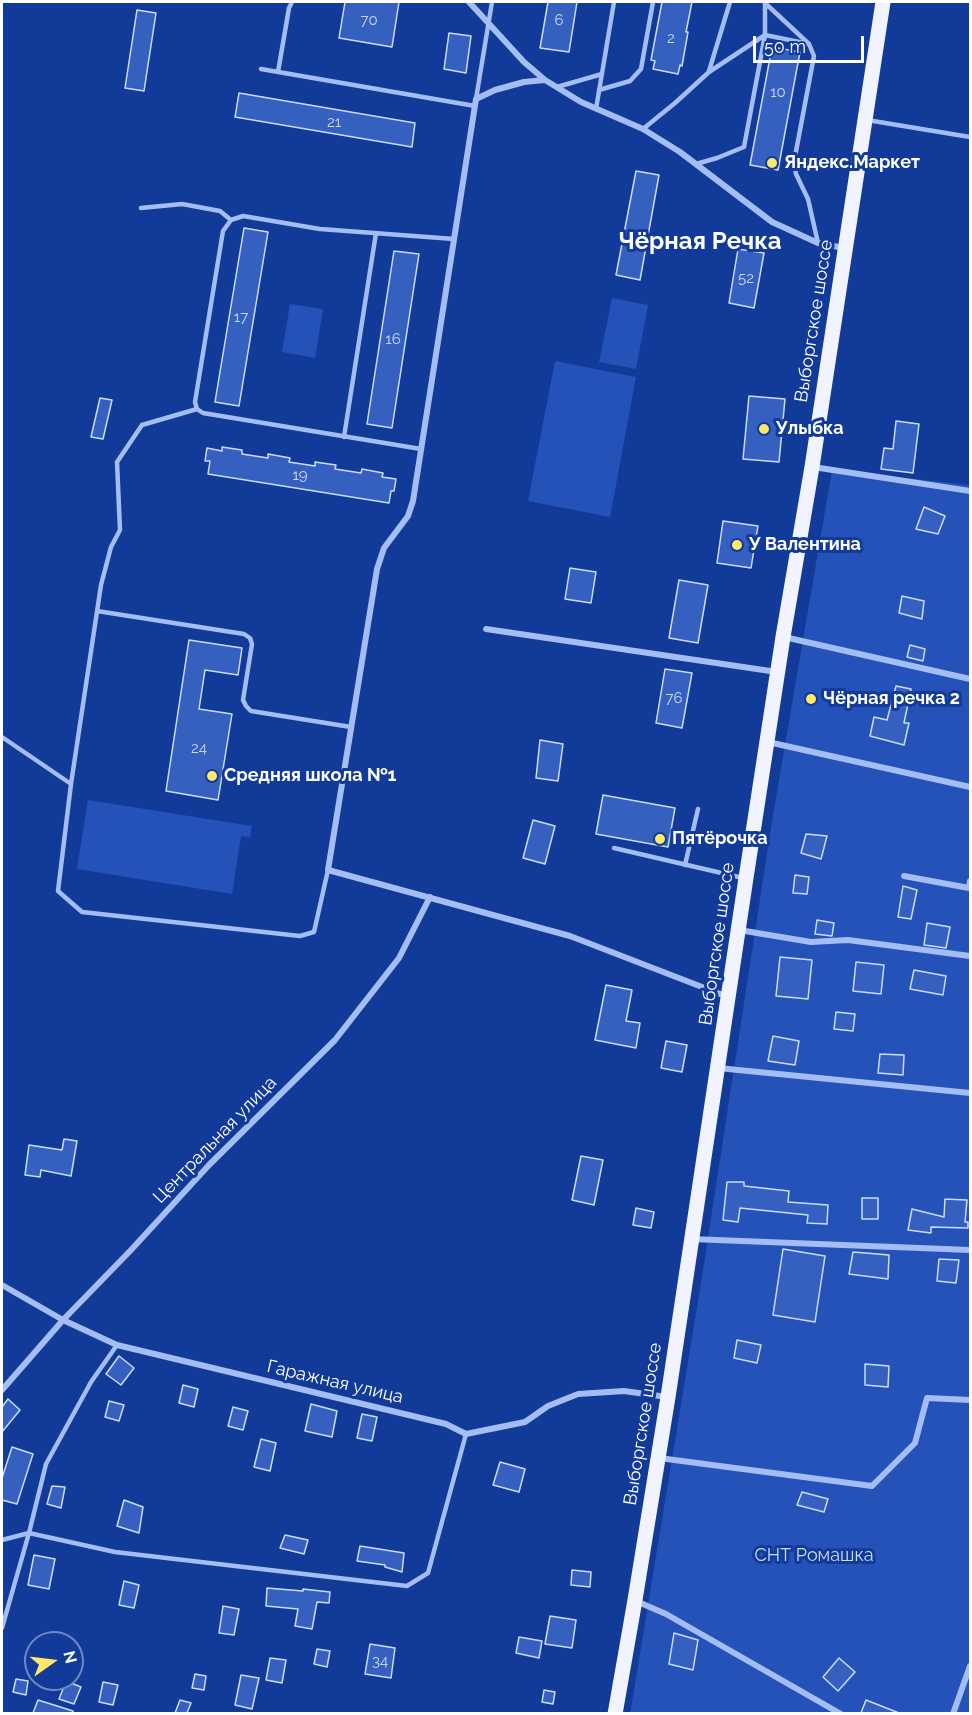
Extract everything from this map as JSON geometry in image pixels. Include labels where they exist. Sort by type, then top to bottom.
[{"type":"main road","name":"Выборгское шоссе","points":[[615,1713],[668,1397],[783,637],[812,467],[883,2]]},
{"type":"street","points":[[469,2],[524,62],[545,80],[596,109],[643,129],[680,152],[772,222],[818,243],[845,249]]},
{"type":"street","points":[[545,80],[524,82],[495,90],[475,103],[413,501],[408,516],[384,548],[376,569],[327,870],[570,936],[729,997]]},
{"type":"street","points":[[812,467],[970,491]]},
{"type":"street","points":[[486,629],[778,672]]},
{"type":"street","points":[[783,637],[970,679]]},
{"type":"street","points":[[768,742],[970,787]]},
{"type":"street","points":[[904,876],[969,888],[970,881]]},
{"type":"street","name":"Центральная улица","points":[[2,1390],[63,1320],[209,1165],[335,1040],[399,958],[430,897]]},
{"type":"street","points":[[739,930],[811,942],[848,940],[970,956]]},
{"type":"street","points":[[718,1068],[970,1093]]},
{"type":"street","points":[[691,1239],[970,1250]]},
{"type":"street","name":"Гаражная улица","points":[[2,1286],[63,1320],[117,1346],[446,1424],[466,1434]]},
{"type":"street","points":[[466,1434],[525,1422],[548,1406],[578,1395],[624,1391],[668,1397]]},
{"type":"street","points":[[658,1458],[872,1486],[915,1443],[927,1398],[970,1400]]},
{"type":"street","points":[[635,1600],[666,1614],[841,1713]]},
{"type":"street","points":[[952,1713],[970,1666]]},
{"type":"lane","points":[[278,72],[292,2]]},
{"type":"lane","points":[[261,69],[475,103],[492,2]]},
{"type":"lane","points":[[596,109],[614,2]]},
{"type":"lane","points":[[599,90],[630,81],[641,69],[653,2]]},
{"type":"lane","points":[[709,72],[730,2]]},
{"type":"lane","points":[[696,164],[744,147],[765,35],[765,2]]},
{"type":"lane","points":[[765,2],[809,44],[814,56],[794,162],[796,174],[808,199],[818,243]]},
{"type":"lane","points":[[643,129],[709,72],[765,35],[809,44]]},
{"type":"lane","points":[[557,87],[602,74]]},
{"type":"lane","points":[[865,120],[970,137]]},
{"type":"lane","points":[[141,207],[182,204],[220,211],[231,220]]},
{"type":"lane","points":[[421,449],[203,413],[197,409],[195,402],[224,231],[231,220],[243,216],[320,229],[454,239]]},
{"type":"lane","points":[[344,437],[376,233]]},
{"type":"lane","points":[[197,409],[142,425],[117,462],[120,530],[111,547],[101,585],[71,784],[58,891],[82,912],[300,936],[314,932],[327,870]]},
{"type":"lane","points":[[97,611],[244,634],[250,638],[252,644],[243,700],[251,711],[351,726]]},
{"type":"lane","points":[[2,737],[71,784]]},
{"type":"lane","points":[[686,865],[698,809]]},
{"type":"lane","points":[[614,848],[746,878]]},
{"type":"lane","points":[[2,1628],[46,1464],[91,1382],[117,1346]]},
{"type":"lane","points":[[2,1540],[29,1533],[115,1552],[406,1586],[428,1573],[466,1434]]},
{"type":"green space","points":[[612,298],[648,305],[636,369],[599,362]]},
{"type":"green space","points":[[290,304],[323,309],[315,358],[282,352]]},
{"type":"green space","points":[[555,361],[636,377],[610,517],[528,501]]},
{"type":"green space","name":"СНТ Ромашка","points":[[832,470],[970,485],[970,1713],[630,1714],[701,1283],[772,821]]},
{"type":"green space","points":[[88,800],[252,826],[250,837],[241,836],[232,894],[77,869]]},
{"type":"building","points":[[345,2],[399,2],[392,47],[339,38]]},
{"type":"building","points":[[548,2],[577,2],[569,52],[540,48]]},
{"type":"building","points":[[662,2],[692,2],[682,66],[680,65],[678,74],[653,69],[655,61],[651,60]]},
{"type":"building","points":[[137,10],[156,13],[144,91],[125,88]]},
{"type":"building","points":[[449,33],[471,36],[466,73],[444,69]]},
{"type":"building","points":[[772,47],[800,52],[778,170],[750,165]]},
{"type":"building","points":[[239,93],[415,123],[412,147],[235,117]]},
{"type":"building","points":[[636,171],[659,175],[640,280],[616,275]]},
{"type":"building","points":[[244,228],[268,232],[239,406],[215,402]]},
{"type":"building","points":[[738,249],[764,253],[754,308],[729,303]]},
{"type":"building","points":[[394,251],[419,254],[392,428],[367,424]]},
{"type":"building","name":"Улыбка","points":[[749,396],[785,399],[779,462],[743,459]]},
{"type":"building","points":[[100,398],[112,400],[103,439],[91,437]]},
{"type":"building","points":[[896,421],[919,424],[913,473],[881,469],[884,448],[893,449]]},
{"type":"building","points":[[222,447],[242,450],[242,454],[268,458],[268,454],[290,458],[289,462],[315,466],[315,462],[336,465],[335,469],[361,473],[362,469],[383,473],[382,477],[396,479],[394,491],[391,491],[389,503],[208,474],[210,461],[205,461],[207,448],[222,451]]},
{"type":"building","points":[[924,507],[945,516],[938,534],[916,529]]},
{"type":"building","name":"У Валентина","points":[[723,521],[758,526],[751,568],[717,563]]},
{"type":"building","points":[[570,568],[596,572],[591,603],[565,599]]},
{"type":"building","points":[[679,580],[708,585],[698,643],[669,638]]},
{"type":"building","points":[[902,596],[924,601],[922,619],[899,613]]},
{"type":"building","points":[[189,640],[242,648],[238,675],[205,670],[199,709],[232,714],[218,800],[166,791]]},
{"type":"building","points":[[910,645],[925,649],[923,661],[907,657]]},
{"type":"building","points":[[665,669],[692,673],[682,728],[656,723]]},
{"type":"building","points":[[896,686],[911,689],[904,723],[909,723],[904,745],[870,736],[874,717],[887,720]]},
{"type":"building","points":[[540,740],[563,744],[558,781],[536,778]]},
{"type":"building","points":[[603,795],[675,808],[668,847],[596,834]]},
{"type":"building","points":[[533,820],[555,826],[545,864],[523,858]]},
{"type":"building","points":[[806,834],[827,836],[821,859],[801,853]]},
{"type":"building","points":[[795,875],[809,877],[807,894],[793,893]]},
{"type":"building","points":[[903,886],[917,890],[911,919],[898,917]]},
{"type":"building","points":[[817,920],[834,923],[832,936],[815,934]]},
{"type":"building","points":[[927,923],[950,927],[946,948],[924,945]]},
{"type":"building","points":[[780,957],[812,960],[808,999],[776,996]]},
{"type":"building","points":[[856,962],[884,965],[881,994],[853,991]]},
{"type":"building","points":[[914,970],[946,976],[943,995],[910,989]]},
{"type":"building","points":[[606,985],[632,990],[626,1021],[640,1023],[636,1048],[595,1040]]},
{"type":"building","points":[[836,1012],[855,1014],[853,1031],[834,1029]]},
{"type":"building","points":[[773,1036],[799,1041],[795,1065],[768,1061]]},
{"type":"building","points":[[666,1041],[687,1045],[682,1072],[661,1068]]},
{"type":"building","points":[[880,1054],[904,1055],[903,1075],[878,1073]]},
{"type":"building","points":[[64,1139],[77,1141],[71,1176],[41,1170],[40,1177],[25,1175],[29,1145],[62,1150]]},
{"type":"building","points":[[581,1156],[603,1160],[594,1205],[572,1200]]},
{"type":"building","points":[[727,1182],[744,1182],[744,1186],[789,1191],[788,1202],[828,1205],[827,1224],[807,1223],[808,1215],[740,1208],[738,1222],[723,1220]]},
{"type":"building","points":[[862,1198],[878,1198],[878,1219],[862,1219]]},
{"type":"building","points":[[945,1199],[967,1200],[965,1222],[968,1222],[968,1228],[931,1227],[931,1233],[908,1230],[912,1209],[944,1217]]},
{"type":"building","points":[[636,1208],[654,1212],[651,1228],[633,1225]]},
{"type":"building","points":[[783,1249],[825,1256],[815,1322],[773,1315]]},
{"type":"building","points":[[853,1252],[889,1255],[888,1279],[849,1274]]},
{"type":"building","points":[[939,1259],[959,1260],[956,1283],[937,1281]]},
{"type":"building","points":[[737,1340],[761,1345],[757,1363],[734,1358]]},
{"type":"building","points":[[119,1356],[134,1368],[121,1385],[106,1374]]},
{"type":"building","points":[[865,1364],[889,1366],[888,1387],[865,1385]]},
{"type":"building","points":[[183,1385],[198,1389],[194,1407],[179,1403]]},
{"type":"building","points":[[8,1399],[20,1410],[2,1432],[2,1407]]},
{"type":"building","points":[[109,1401],[124,1405],[119,1421],[105,1417]]},
{"type":"building","points":[[311,1404],[337,1411],[332,1437],[305,1431]]},
{"type":"building","points":[[233,1407],[248,1411],[243,1430],[228,1426]]},
{"type":"building","points":[[362,1414],[377,1417],[372,1441],[357,1438]]},
{"type":"building","points":[[261,1439],[276,1443],[270,1471],[254,1467]]},
{"type":"building","points":[[12,1447],[33,1454],[17,1504],[2,1500],[2,1478]]},
{"type":"building","points":[[500,1462],[525,1469],[519,1492],[493,1485]]},
{"type":"building","points":[[52,1486],[65,1487],[61,1508],[47,1504]]},
{"type":"building","points":[[802,1492],[828,1499],[824,1512],[797,1505]]},
{"type":"building","points":[[124,1500],[143,1507],[139,1533],[117,1526]]},
{"type":"building","points":[[285,1535],[308,1540],[304,1554],[280,1548]]},
{"type":"building","points":[[360,1546],[404,1553],[402,1572],[385,1567],[385,1565],[357,1561]]},
{"type":"building","points":[[34,1555],[55,1559],[49,1589],[28,1585]]},
{"type":"building","points":[[572,1570],[591,1572],[590,1587],[571,1585]]},
{"type":"building","points":[[124,1581],[139,1585],[134,1608],[119,1605]]},
{"type":"building","points":[[267,1588],[330,1592],[329,1603],[317,1602],[312,1629],[295,1626],[298,1609],[266,1606]]},
{"type":"building","points":[[223,1606],[239,1609],[234,1635],[219,1633]]},
{"type":"building","points":[[550,1616],[576,1620],[572,1648],[545,1644]]},
{"type":"building","points":[[674,1633],[698,1640],[693,1670],[669,1664]]},
{"type":"building","points":[[519,1637],[542,1641],[539,1658],[516,1653]]},
{"type":"building","points":[[370,1644],[395,1648],[391,1678],[365,1674]]},
{"type":"building","points":[[317,1649],[330,1651],[327,1667],[314,1664]]},
{"type":"building","points":[[270,1658],[286,1660],[282,1683],[266,1680]]},
{"type":"building","points":[[839,1658],[855,1672],[838,1691],[823,1677]]},
{"type":"building","points":[[195,1674],[206,1676],[204,1690],[192,1688]]},
{"type":"building","points":[[241,1675],[259,1678],[252,1709],[235,1705]]},
{"type":"building","points":[[16,1679],[24,1680],[26,1695],[13,1692]]},
{"type":"building","points":[[103,1682],[118,1685],[113,1705],[99,1702]]},
{"type":"building","points":[[544,1690],[555,1692],[553,1704],[542,1702]]},
{"type":"building","points":[[62,1691],[79,1691],[74,1704],[59,1699]]},
{"type":"building","points":[[38,1700],[73,1711],[73,1713],[33,1713]]},
{"type":"building","points":[[180,1700],[191,1703],[187,1713],[175,1713]]},
{"type":"building","points":[[866,1700],[899,1713],[861,1713]]},
{"type":"place","name":"Яндекс.Маркет","points":[[772,163]]},
{"type":"place","name":"Улыбка","points":[[764,429]]},
{"type":"place","name":"У Валентина","points":[[737,545]]},
{"type":"place","name":"Чёрная речка 2","points":[[811,699]]},
{"type":"place","name":"Средняя школа №1","points":[[212,776]]},
{"type":"place","name":"Пятёрочка","points":[[660,839]]},
{"type":"district","name":"Чёрная Речка","points":[[700,242]]}]
